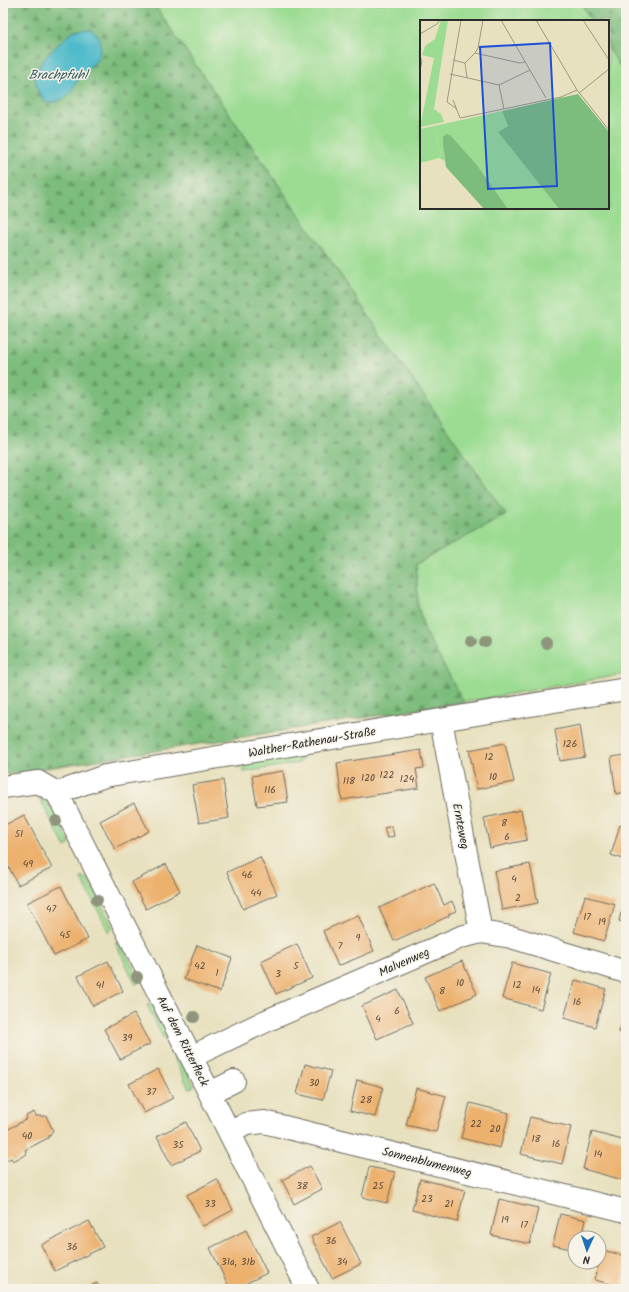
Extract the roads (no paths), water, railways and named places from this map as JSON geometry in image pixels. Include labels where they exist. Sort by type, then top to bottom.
[{"type":"street","name":"Walther-Rathenau-Straße","points":[[57,793],[105,776],[626,689]]},
{"type":"street","name":"Ernteweg","points":[[440,720],[481,932]]},
{"type":"street","points":[[3,787],[38,782],[57,793]]},
{"type":"street","name":"Auf dem Ritterfleck","points":[[57,793],[308,1289]]},
{"type":"street","name":"Malvenweg","points":[[191,1057],[266,1022],[461,937],[481,932],[511,938],[626,972]]},
{"type":"street","points":[[210,1093],[234,1081]]},
{"type":"street","name":"Sonnenblumenweg","points":[[230,1134],[246,1124],[264,1122],[626,1211]]},
{"type":"water","name":"Brachpfuhl","points":[[91,29],[100,38],[98,59],[82,73],[65,98],[47,103],[39,92],[36,82],[37,72],[41,63],[48,54],[74,30]]}]
